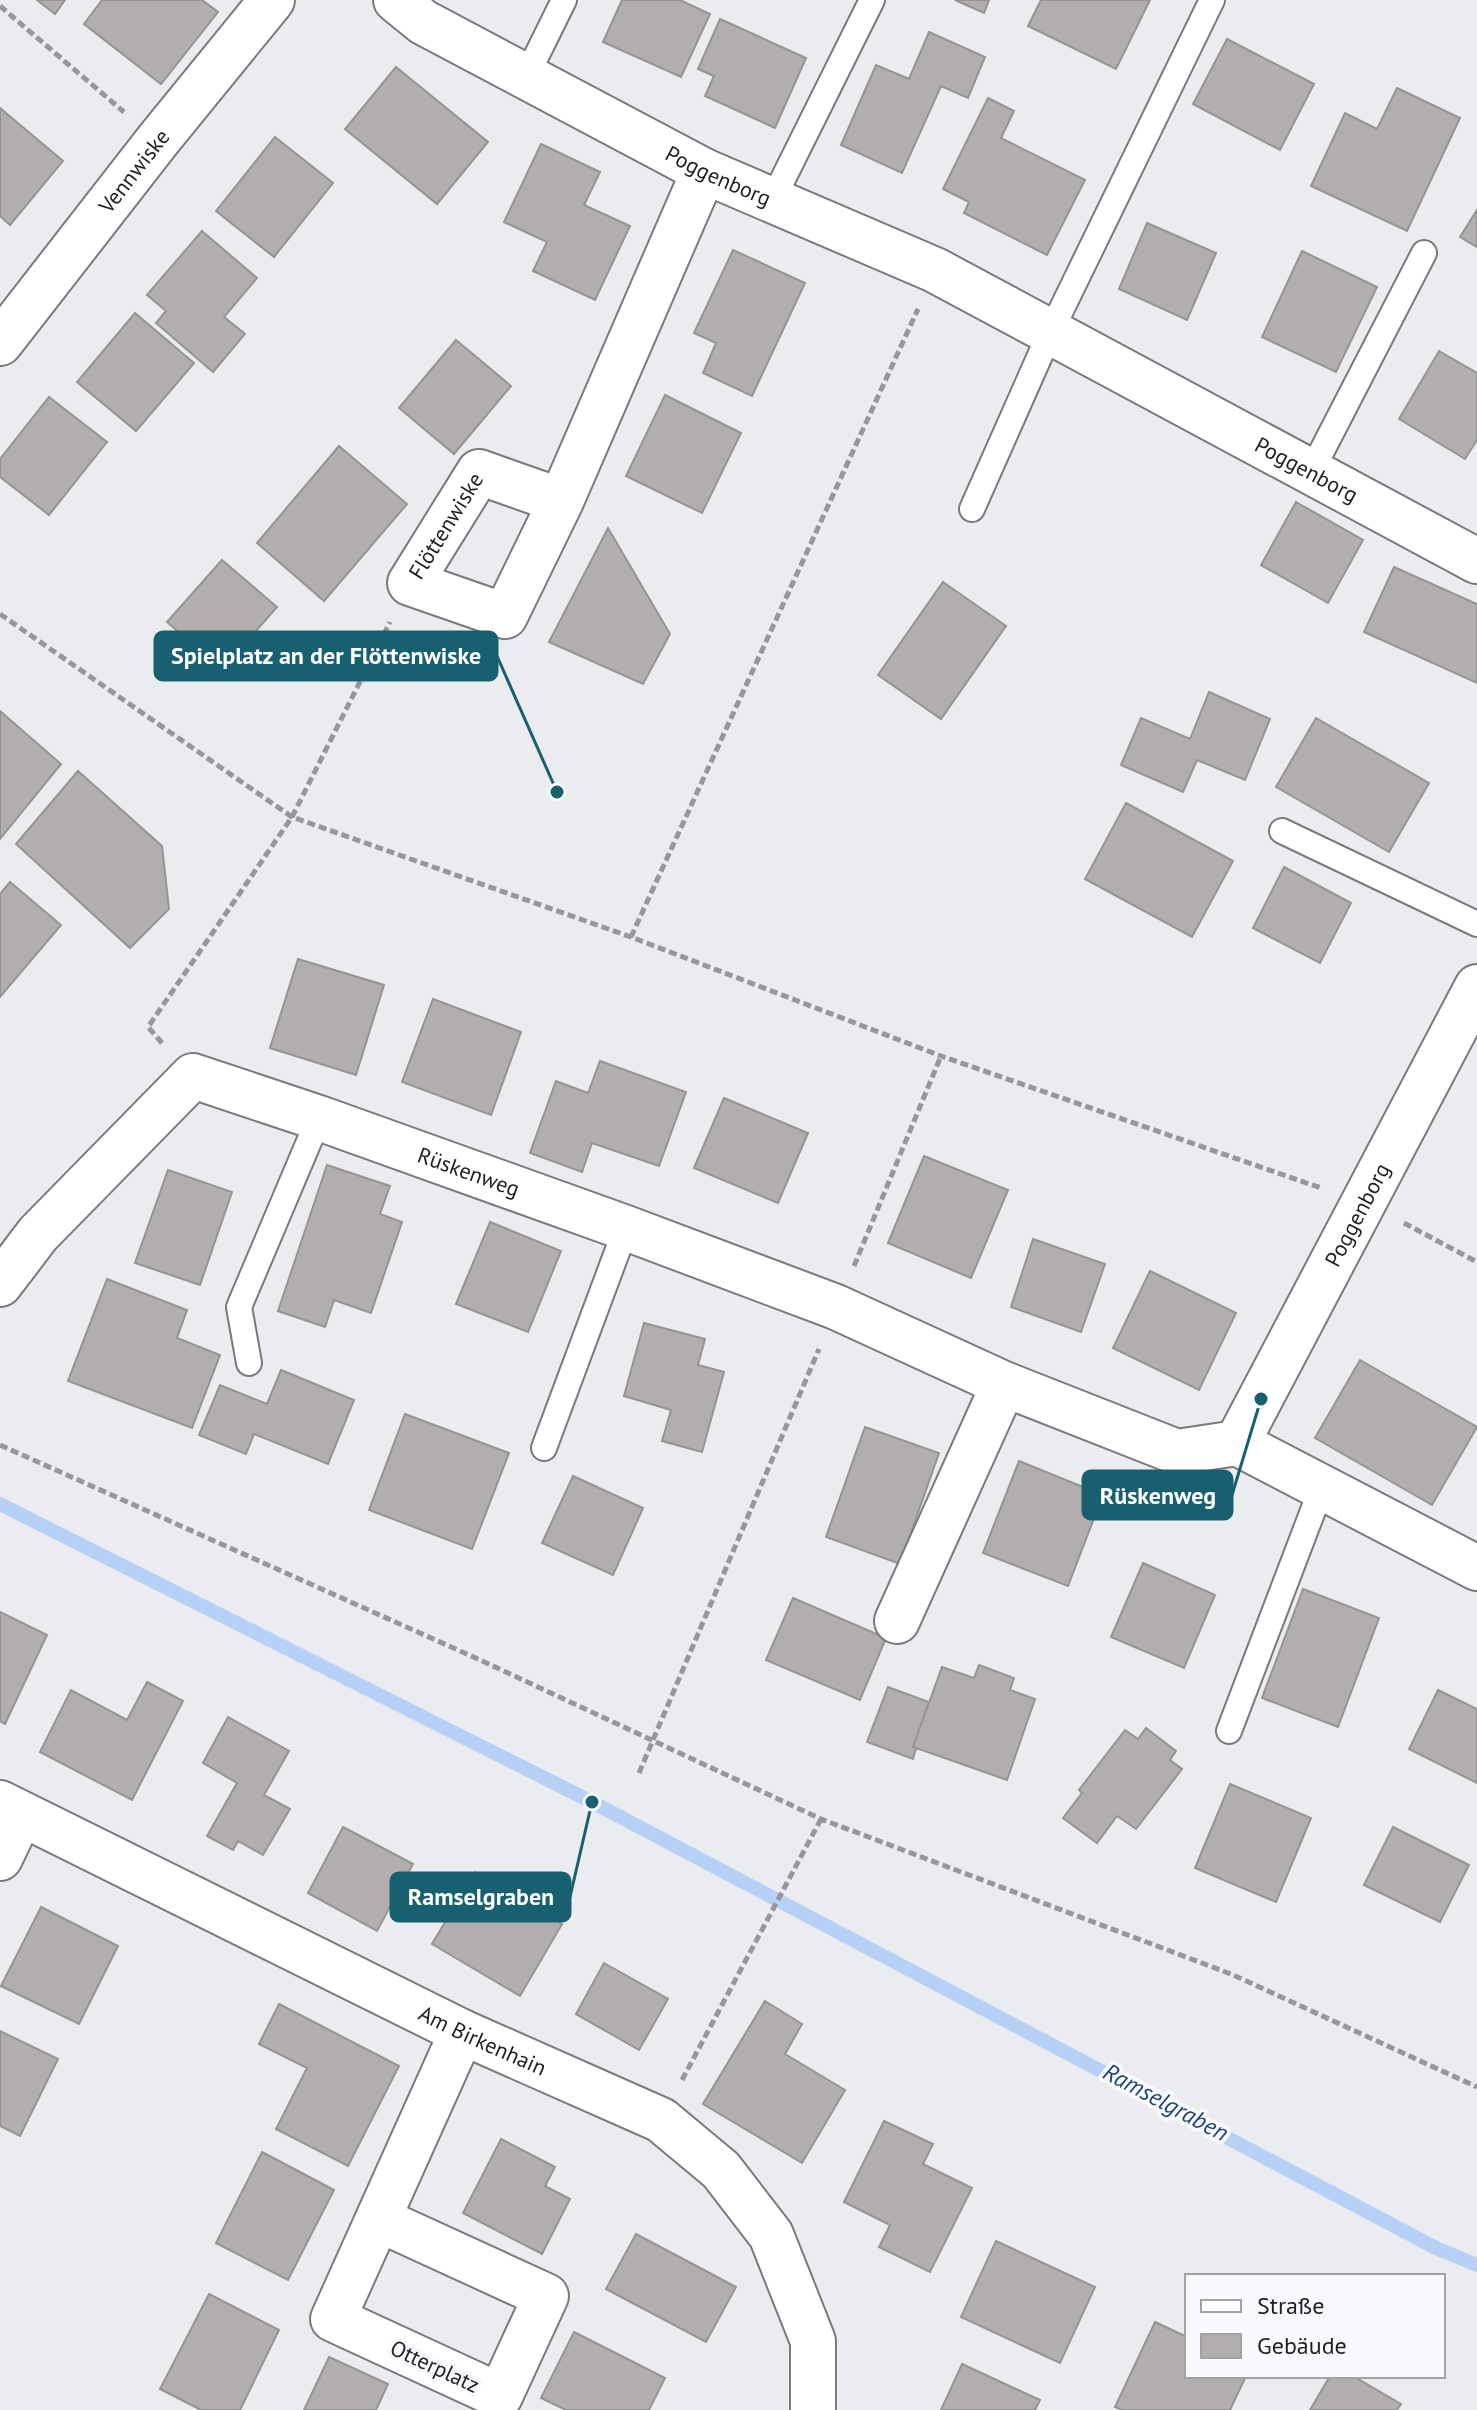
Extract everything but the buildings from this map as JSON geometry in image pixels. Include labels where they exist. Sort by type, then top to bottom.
[{"type":"street","name":"Vennwiske","points":[[0,343],[272,0]]},
{"type":"street","name":"Poggenborg","points":[[396,0],[423,22],[704,171],[935,270],[1477,561]]},
{"type":"street","name":"Flöttenwiske","points":[[561,501],[479,472],[410,583],[505,616],[561,501],[704,171]]},
{"type":"street","name":"Poggenborg","points":[[1237,1443],[1477,987]]},
{"type":"street","name":"Rüskenweg","points":[[193,1076],[626,1228],[836,1307],[1004,1384],[1177,1452],[1237,1443]]},
{"type":"street","points":[[0,1284],[38,1234],[193,1076]]},
{"type":"street","points":[[897,1621],[1004,1384]]},
{"type":"street","points":[[1237,1443],[1477,1568]]},
{"type":"street","points":[[0,1858],[10,1809]]},
{"type":"street","name":"Am Birkenhain","points":[[10,1809],[462,2032],[661,2120],[721,2170],[771,2235],[813,2341],[813,2410]]},
{"type":"street","name":"Otterplatz","points":[[378,2219],[546,2296],[500,2396],[333,2319],[462,2032]]},
{"type":"lane","points":[[526,77],[564,0]]},
{"type":"lane","points":[[772,201],[872,0]]},
{"type":"lane","points":[[972,509],[1050,333],[1212,0]]},
{"type":"lane","points":[[1311,472],[1424,253]]},
{"type":"lane","points":[[1282,831],[1477,924]]},
{"type":"lane","points":[[249,1363],[239,1307],[319,1118]]},
{"type":"lane","points":[[544,1448],[626,1228]]},
{"type":"lane","points":[[1229,1731],[1322,1487]]},
{"type":"path","points":[[0,6],[158,140]]},
{"type":"path","points":[[631,937],[935,270]]},
{"type":"path","points":[[193,1076],[148,1027],[292,817],[410,583]]},
{"type":"path","points":[[0,614],[292,817],[631,937],[941,1056],[1364,1202],[1477,1262]]},
{"type":"path","points":[[639,1773],[941,1056]]},
{"type":"path","points":[[0,1445],[463,1653],[821,1819],[1231,1974],[1477,2087]]},
{"type":"path","points":[[661,2120],[821,1819]]},
{"type":"waterway","name":"Ramselgraben","points":[[0,1504],[592,1802],[1436,2248],[1477,2265]]},
{"type":"place","name":"Spielplatz an der Flöttenwiske","points":[[557,792]]},
{"type":"place","name":"Rüskenweg","points":[[1261,1399]]},
{"type":"place","name":"Ramselgraben","points":[[592,1802]]}]
